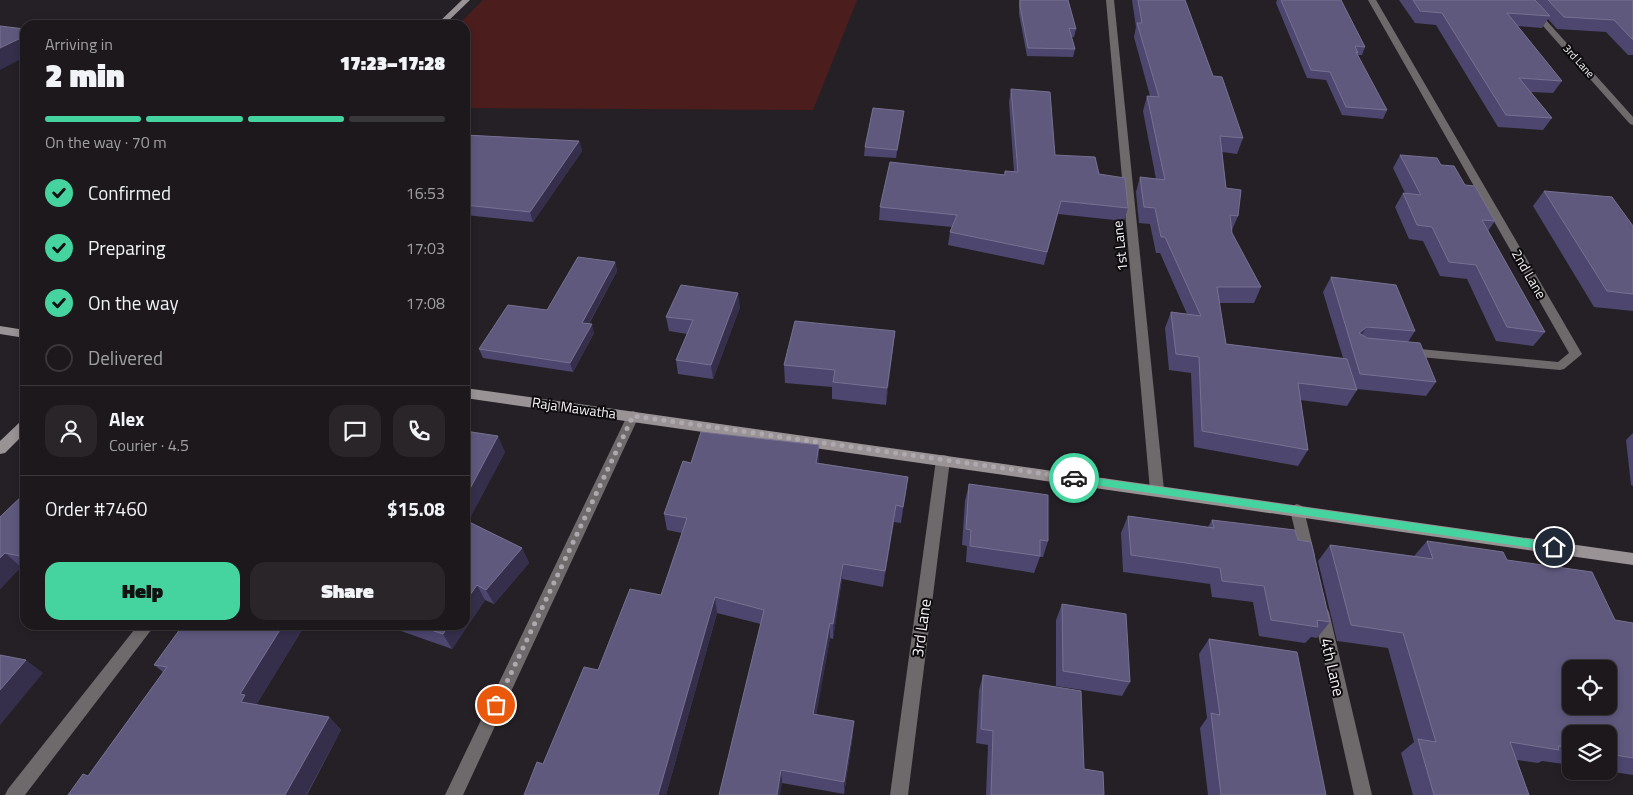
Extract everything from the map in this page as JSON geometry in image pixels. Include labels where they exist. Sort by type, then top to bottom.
[{"type":"street","points":[[445,20],[466,0]]},
{"type":"street","name":"1st Lane","points":[[1110,0],[1157,490]]},
{"type":"street","name":"2nd Lane","points":[[1372,0],[1576,354],[1560,366],[1396,350]]},
{"type":"street","name":"3rd Lane","points":[[1524,0],[1633,122]]},
{"type":"street","points":[[0,330],[20,333]]},
{"type":"street","name":"Raja Mawatha","points":[[470,394],[1633,559]]},
{"type":"street","points":[[454,795],[633,416]]},
{"type":"street","points":[[0,449],[20,430]]},
{"type":"street","name":"3rd Lane","points":[[899,795],[943,460]]},
{"type":"street","points":[[1297,510],[1310,567]]},
{"type":"street","name":"4th Lane","points":[[1317,595],[1363,795]]},
{"type":"street","points":[[14,795],[143,630]]},
{"type":"shaded area","points":[[483,0],[857,0],[813,110],[470,108],[470,20],[463,20]]},
{"type":"building","points":[[1020,0],[1068,0],[1076,29],[1069,28],[1075,49],[1028,48]]},
{"type":"building","points":[[1138,0],[1185,0],[1213,76],[1222,77],[1243,138],[1220,136],[1226,188],[1241,190],[1238,216],[1230,215],[1232,233],[1261,287],[1217,287],[1226,344],[1347,359],[1357,390],[1298,383],[1308,450],[1202,431],[1199,357],[1176,354],[1171,312],[1201,316],[1165,237],[1161,237],[1155,208],[1144,207],[1140,177],[1165,180],[1147,96],[1159,97],[1137,23],[1142,23]]},
{"type":"building","points":[[1281,0],[1341,0],[1365,47],[1355,46],[1358,53],[1356,52],[1387,110],[1346,107],[1330,72],[1311,70]]},
{"type":"building","points":[[1413,0],[1535,0],[1550,16],[1507,13],[1562,81],[1519,78],[1552,118],[1506,115],[1442,13],[1420,11]]},
{"type":"building","points":[[1548,0],[1633,0],[1633,40],[1614,20],[1564,17]]},
{"type":"building","points":[[0,26],[20,28],[20,38],[0,48]]},
{"type":"building","points":[[1011,89],[1050,92],[1055,155],[1095,157],[1099,174],[1125,178],[1128,208],[1061,201],[1047,252],[950,232],[957,215],[880,207],[890,162],[1005,175],[1005,171],[1018,172]]},
{"type":"building","points":[[873,108],[904,111],[897,150],[865,147]]},
{"type":"building","points":[[470,135],[579,141],[530,212],[470,206]]},
{"type":"building","points":[[1400,155],[1437,158],[1441,165],[1454,166],[1465,185],[1475,186],[1495,221],[1482,220],[1545,332],[1507,327],[1476,265],[1449,262],[1432,227],[1417,225],[1403,193],[1421,195]]},
{"type":"building","points":[[1544,191],[1612,197],[1633,226],[1633,294],[1607,291]]},
{"type":"building","points":[[578,257],[615,262],[582,323],[592,324],[570,363],[479,349],[508,305],[547,310]]},
{"type":"building","points":[[1331,277],[1396,285],[1415,331],[1367,327],[1359,333],[1367,338],[1420,343],[1436,382],[1360,374]]},
{"type":"building","points":[[681,285],[738,293],[711,365],[676,360],[693,320],[666,317]]},
{"type":"building","points":[[795,321],[895,331],[887,388],[833,382],[835,370],[784,365]]},
{"type":"building","points":[[470,432],[498,436],[470,489]]},
{"type":"building","points":[[701,432],[819,445],[816,463],[908,477],[903,507],[896,505],[885,571],[843,564],[833,624],[830,623],[813,714],[854,721],[844,782],[781,770],[777,795],[719,795],[764,610],[715,597],[658,795],[524,795],[537,762],[543,764],[584,667],[598,670],[630,589],[661,595],[687,518],[664,514],[683,461],[691,463]]},
{"type":"building","points":[[969,484],[1048,495],[1048,541],[1040,540],[1040,556],[970,546],[971,530],[966,529]]},
{"type":"building","points":[[20,498],[20,556],[5,553],[0,558],[0,517]]},
{"type":"building","points":[[1128,516],[1214,528],[1212,520],[1295,530],[1298,540],[1311,542],[1330,622],[1317,620],[1318,627],[1271,620],[1264,586],[1222,581],[1220,568],[1131,555]]},
{"type":"building","points":[[470,522],[522,548],[486,590],[477,585],[470,595]]},
{"type":"building","points":[[1427,541],[1503,552],[1507,560],[1592,572],[1615,620],[1633,623],[1633,758],[1617,755],[1617,725],[1562,725],[1562,747],[1558,746],[1559,750],[1510,742],[1529,795],[1434,795],[1418,739],[1436,742],[1403,633],[1351,625],[1330,545],[1433,559]]},
{"type":"building","points":[[1062,604],[1126,614],[1130,682],[1063,671]]},
{"type":"building","points":[[179,630],[280,630],[240,694],[245,695],[241,702],[329,717],[285,795],[68,795],[83,774],[88,776],[167,667],[154,665]]},
{"type":"building","points":[[431,630],[446,630],[443,634]]},
{"type":"building","points":[[1209,639],[1297,652],[1326,795],[1221,795],[1211,713],[1220,715]]},
{"type":"building","points":[[0,655],[26,660],[0,690]]},
{"type":"building","points":[[983,675],[1081,691],[1084,769],[1103,772],[1104,795],[991,795],[993,731],[981,729]]},
{"type":"way so far","points":[[496,705],[633,416],[1074,478]]},
{"type":"route","points":[[1074,478],[1554,547]]}]
